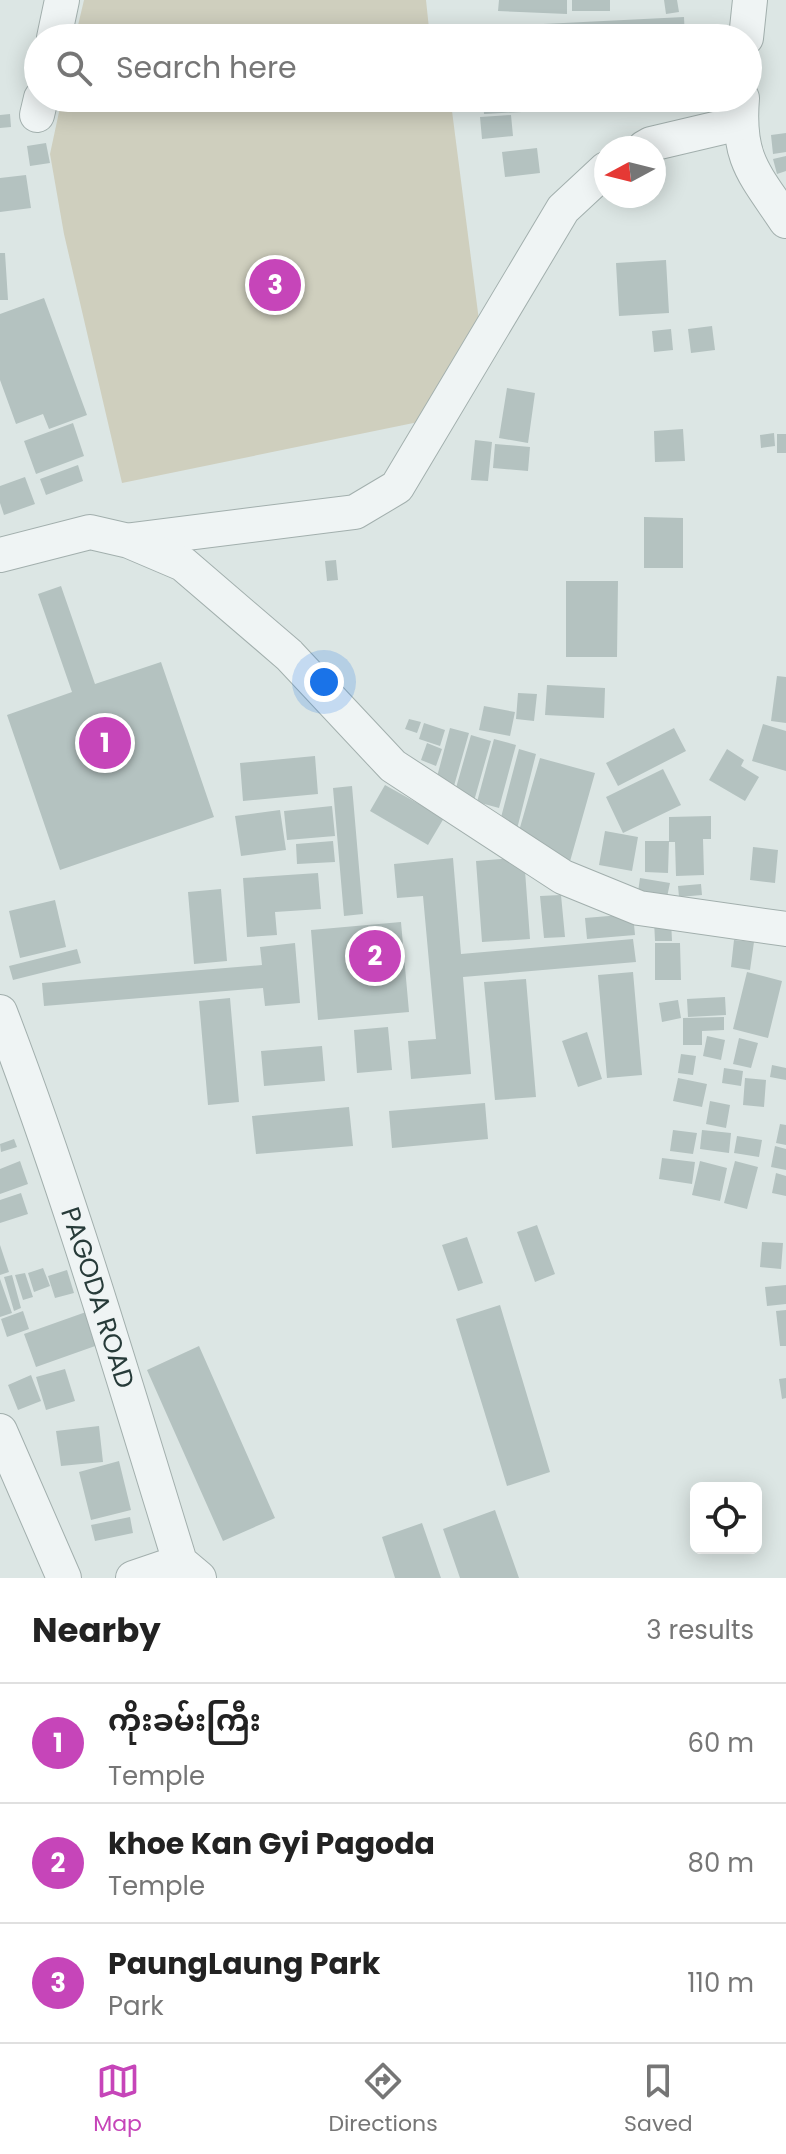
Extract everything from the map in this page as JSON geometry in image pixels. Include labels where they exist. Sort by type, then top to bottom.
[{"type":"street","points":[[57,24],[62,0]]},
{"type":"street","points":[[747,24],[750,0]]},
{"type":"street","points":[[666,138],[738,112]]},
{"type":"street","points":[[741,112],[742,145],[747,161],[786,221]]},
{"type":"street","points":[[129,541],[355,512],[397,487],[563,209],[594,180]]},
{"type":"street","points":[[0,555],[90,532],[129,541],[183,564],[289,655],[393,766],[563,877],[639,908],[786,929]]},
{"type":"street","name":"PAGODA ROAD","points":[[0,1012],[33,1098],[190,1570]]},
{"type":"street","points":[[0,1431],[64,1578]]},
{"type":"street","points":[[133,1578],[190,1570]]},
{"type":"green space","points":[[84,0],[426,0],[429,24],[78,24]]},
{"type":"green space","points":[[59,112],[452,112],[481,336],[433,419],[122,483],[64,234],[50,154]]},
{"type":"building","points":[[499,0],[567,0],[567,14],[498,11]]},
{"type":"building","points":[[572,0],[610,0],[610,11],[572,11]]},
{"type":"building","points":[[664,0],[677,0],[679,12],[666,14]]},
{"type":"building","points":[[684,17],[684,24],[541,24]]},
{"type":"building","points":[[10,114],[11,127],[0,128],[0,115]]},
{"type":"building","points":[[511,115],[513,136],[482,139],[480,117]]},
{"type":"building","points":[[786,133],[786,152],[773,154],[771,135]]},
{"type":"building","points":[[46,143],[50,163],[30,166],[27,146]]},
{"type":"building","points":[[537,148],[540,173],[505,177],[502,152]]},
{"type":"building","points":[[786,156],[786,171],[777,174],[773,159]]},
{"type":"building","points":[[26,175],[31,208],[0,212],[0,178]]},
{"type":"building","points":[[0,253],[5,253],[8,300],[0,300]]},
{"type":"building","points":[[666,260],[669,313],[619,316],[616,263]]},
{"type":"building","points":[[44,298],[87,415],[49,429],[43,414],[16,424],[0,380],[0,314]]},
{"type":"building","points":[[712,326],[715,350],[691,353],[688,329]]},
{"type":"building","points":[[671,329],[673,350],[654,352],[652,331]]},
{"type":"building","points":[[507,388],[535,393],[528,443],[499,438]]},
{"type":"building","points":[[73,423],[84,456],[36,474],[24,441]]},
{"type":"building","points":[[683,429],[685,461],[655,462],[654,431]]},
{"type":"building","points":[[774,433],[775,446],[761,448],[760,435]]},
{"type":"building","points":[[777,434],[786,434],[786,453],[777,453]]},
{"type":"building","points":[[475,440],[492,442],[488,481],[471,480]]},
{"type":"building","points":[[495,444],[530,447],[528,471],[493,468]]},
{"type":"building","points":[[78,465],[83,481],[46,495],[40,479]]},
{"type":"building","points":[[25,477],[35,504],[4,515],[0,486]]},
{"type":"building","points":[[644,517],[683,518],[683,568],[644,568]]},
{"type":"building","points":[[336,560],[338,580],[327,581],[325,561]]},
{"type":"building","points":[[566,581],[618,581],[617,657],[566,657]]},
{"type":"building","points":[[61,586],[95,684],[161,662],[214,817],[60,870],[7,715],[72,692],[38,594]]},
{"type":"building","points":[[777,676],[786,677],[786,723],[771,721]]},
{"type":"building","points":[[547,685],[605,688],[604,718],[545,715]]},
{"type":"building","points":[[518,693],[537,694],[534,721],[516,719]]},
{"type":"building","points":[[484,706],[515,712],[510,736],[479,730]]},
{"type":"building","points":[[409,719],[421,722],[417,733],[405,729]]},
{"type":"building","points":[[424,723],[445,730],[440,746],[419,739]]},
{"type":"building","points":[[763,724],[786,731],[786,771],[752,761]]},
{"type":"building","points":[[450,728],[469,733],[452,793],[434,788]]},
{"type":"building","points":[[674,728],[686,751],[618,786],[606,763]]},
{"type":"building","points":[[471,735],[491,741],[474,801],[454,795]]},
{"type":"building","points":[[494,739],[516,745],[499,808],[477,802]]},
{"type":"building","points":[[427,743],[442,749],[436,766],[421,760]]},
{"type":"building","points":[[519,749],[536,754],[517,829],[499,825]]},
{"type":"building","points":[[727,749],[744,760],[741,766],[759,777],[745,801],[709,780]]},
{"type":"building","points":[[315,756],[318,794],[243,801],[240,763]]},
{"type":"building","points":[[540,758],[595,773],[569,865],[519,831]]},
{"type":"building","points":[[663,769],[681,805],[623,833],[606,797]]},
{"type":"building","points":[[385,785],[444,818],[428,845],[370,811]]},
{"type":"building","points":[[352,786],[363,914],[344,916],[333,788]]},
{"type":"building","points":[[332,806],[335,836],[287,840],[284,811]]},
{"type":"building","points":[[280,810],[286,850],[241,856],[235,816]]},
{"type":"building","points":[[711,816],[711,839],[703,839],[704,875],[676,876],[675,842],[669,842],[669,817]]},
{"type":"building","points":[[605,831],[638,837],[632,871],[599,865]]},
{"type":"building","points":[[333,841],[335,862],[297,864],[296,844]]},
{"type":"building","points":[[645,841],[669,841],[668,873],[645,872]]},
{"type":"building","points":[[753,847],[778,850],[775,883],[750,880]]},
{"type":"building","points":[[524,857],[530,939],[482,942],[476,861]]},
{"type":"building","points":[[453,858],[461,954],[633,939],[636,962],[463,977],[471,1074],[411,1079],[408,1041],[436,1039],[423,896],[397,898],[394,864]]},
{"type":"building","points":[[318,873],[321,909],[275,912],[277,935],[247,937],[243,878]]},
{"type":"building","points":[[640,878],[670,883],[667,897],[638,892]]},
{"type":"building","points":[[701,884],[702,895],[679,897],[678,886]]},
{"type":"building","points":[[221,889],[227,961],[194,964],[188,892]]},
{"type":"building","points":[[561,895],[565,937],[544,938],[540,896]]},
{"type":"building","points":[[55,900],[66,947],[20,958],[9,911]]},
{"type":"building","points":[[633,914],[635,935],[587,939],[585,918]]},
{"type":"building","points":[[654,920],[671,920],[672,941],[655,941]]},
{"type":"building","points":[[401,922],[409,1012],[318,1020],[311,930]]},
{"type":"building","points":[[734,940],[754,942],[750,970],[731,967]]},
{"type":"building","points":[[295,943],[300,1003],[265,1006],[263,988],[44,1006],[42,983],[262,965],[260,947]]},
{"type":"building","points":[[655,943],[680,943],[681,980],[655,980]]},
{"type":"building","points":[[77,949],[81,963],[13,980],[9,966]]},
{"type":"building","points":[[633,972],[642,1075],[607,1078],[598,975]]},
{"type":"building","points":[[747,972],[782,981],[768,1038],[733,1029]]},
{"type":"building","points":[[526,979],[536,1097],[495,1100],[484,982]]},
{"type":"building","points":[[725,997],[726,1015],[688,1017],[687,999]]},
{"type":"building","points":[[230,998],[239,1102],[208,1105],[199,1001]]},
{"type":"building","points":[[678,1000],[681,1018],[662,1022],[659,1003]]},
{"type":"building","points":[[724,1017],[724,1030],[702,1031],[702,1045],[683,1045],[683,1018]]},
{"type":"building","points":[[388,1027],[392,1070],[357,1073],[354,1030]]},
{"type":"building","points":[[587,1032],[602,1079],[578,1087],[562,1041]]},
{"type":"building","points":[[707,1036],[725,1040],[721,1060],[703,1056]]},
{"type":"building","points":[[739,1038],[758,1043],[751,1068],[733,1064]]},
{"type":"building","points":[[322,1046],[325,1081],[264,1086],[261,1051]]},
{"type":"building","points":[[681,1054],[696,1056],[693,1075],[678,1073]]},
{"type":"building","points":[[772,1065],[786,1068],[786,1080],[770,1077]]},
{"type":"building","points":[[724,1068],[743,1071],[741,1086],[722,1083]]},
{"type":"building","points":[[678,1078],[707,1084],[702,1107],[673,1101]]},
{"type":"building","points":[[745,1078],[766,1080],[764,1107],[743,1105]]},
{"type":"building","points":[[710,1101],[730,1105],[726,1128],[706,1124]]},
{"type":"building","points":[[485,1103],[488,1139],[392,1148],[389,1111]]},
{"type":"building","points":[[349,1107],[353,1146],[256,1154],[252,1116]]},
{"type":"building","points":[[780,1124],[786,1125],[786,1145],[776,1143]]},
{"type":"building","points":[[673,1130],[697,1133],[693,1154],[670,1151]]},
{"type":"building","points":[[702,1130],[731,1133],[729,1153],[700,1149]]},
{"type":"building","points":[[737,1136],[762,1140],[759,1157],[734,1153]]},
{"type":"building","points":[[14,1139],[17,1147],[1,1152],[0,1144]]},
{"type":"building","points":[[775,1146],[786,1149],[786,1170],[771,1167]]},
{"type":"building","points":[[662,1158],[695,1162],[692,1184],[659,1179]]},
{"type":"building","points":[[20,1161],[28,1184],[0,1194],[0,1169]]},
{"type":"building","points":[[700,1161],[727,1168],[720,1201],[692,1195]]},
{"type":"building","points":[[735,1161],[758,1167],[747,1209],[724,1203]]},
{"type":"building","points":[[776,1173],[786,1176],[786,1196],[772,1193]]},
{"type":"building","points":[[21,1193],[28,1214],[0,1223],[0,1200]]},
{"type":"building","points":[[537,1225],[555,1274],[535,1282],[517,1232]]},
{"type":"building","points":[[467,1237],[483,1283],[458,1291],[442,1245]]},
{"type":"building","points":[[762,1242],[783,1243],[781,1269],[760,1267]]},
{"type":"building","points":[[0,1245],[9,1272],[0,1275]]},
{"type":"building","points":[[43,1268],[50,1286],[34,1292],[28,1273]]},
{"type":"building","points":[[67,1270],[74,1293],[55,1298],[48,1276]]},
{"type":"building","points":[[25,1273],[33,1297],[23,1300],[15,1275]]},
{"type":"building","points":[[12,1275],[21,1308],[14,1311],[4,1277]]},
{"type":"building","points":[[0,1279],[12,1313],[0,1317]]},
{"type":"building","points":[[786,1285],[786,1304],[767,1306],[765,1287]]},
{"type":"building","points":[[500,1305],[550,1472],[507,1486],[456,1319]]},
{"type":"building","points":[[786,1310],[786,1346],[780,1346],[776,1311]]},
{"type":"building","points":[[23,1311],[29,1329],[7,1337],[1,1319]]},
{"type":"building","points":[[86,1312],[98,1345],[36,1367],[24,1334]]},
{"type":"building","points":[[199,1346],[275,1518],[223,1541],[147,1370]]},
{"type":"building","points":[[65,1369],[75,1401],[46,1410],[36,1377]]},
{"type":"building","points":[[31,1375],[41,1401],[18,1410],[8,1385]]},
{"type":"building","points":[[786,1378],[786,1398],[782,1399],[779,1379]]},
{"type":"building","points":[[99,1426],[103,1462],[61,1466],[56,1431]]},
{"type":"building","points":[[119,1461],[131,1510],[91,1520],[79,1472]]},
{"type":"building","points":[[495,1510],[519,1578],[460,1578],[443,1529]]},
{"type":"building","points":[[130,1517],[133,1533],[95,1541],[91,1525]]},
{"type":"building","points":[[422,1523],[441,1578],[395,1578],[382,1537]]},
{"type":"place","name":"PaungLaung Park","points":[[275,285]]},
{"type":"place","name":"ကိုးခမ်းကြီး","points":[[105,743]]},
{"type":"place","name":"khoe Kan Gyi Pagoda","points":[[375,956]]}]
